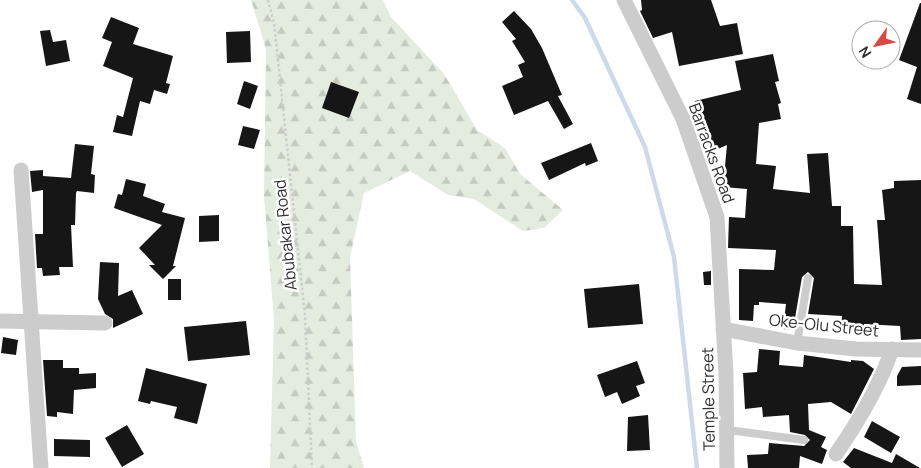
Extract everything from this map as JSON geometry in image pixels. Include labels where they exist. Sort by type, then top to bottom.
[{"type":"street","name":"Barracks Road","points":[[624,0],[683,119],[708,186],[717,217],[723,329]]},
{"type":"street","points":[[21,170],[41,468]]},
{"type":"street","points":[[0,322],[105,323]]},
{"type":"street","name":"Oke-Olu Street","points":[[723,329],[797,343],[921,350]]},
{"type":"street","name":"Temple Street","points":[[723,329],[728,430],[727,468]]},
{"type":"street","points":[[836,454],[850,433],[886,368],[892,349]]},
{"type":"lane","points":[[797,343],[808,278]]},
{"type":"lane","points":[[728,430],[804,440]]},
{"type":"path","name":"Abubakar Road","points":[[268,0],[274,23],[305,316],[312,468]]},
{"type":"green space","points":[[251,0],[383,0],[391,17],[444,74],[477,130],[505,148],[520,174],[563,210],[544,228],[523,231],[474,199],[448,195],[410,171],[364,193],[350,257],[356,442],[364,468],[270,468],[274,319],[264,196],[266,49]]},
{"type":"building","points":[[641,0],[711,0],[720,26],[737,23],[743,54],[679,66],[672,32],[653,38],[640,11],[642,10]]},
{"type":"building","points":[[921,3],[921,104],[907,99],[917,67],[901,61],[901,55]]},
{"type":"building","points":[[514,11],[531,29],[542,48],[562,95],[558,96],[573,124],[564,129],[548,101],[514,115],[502,86],[523,77],[518,65],[525,62],[512,41],[516,39],[502,22]]},
{"type":"building","points":[[111,17],[139,28],[133,44],[173,56],[166,83],[170,84],[167,94],[154,90],[150,104],[140,101],[132,136],[113,132],[117,115],[123,117],[133,78],[103,66],[112,42],[102,38]]},
{"type":"building","points":[[50,30],[53,42],[66,40],[70,61],[46,66],[40,31]]},
{"type":"building","points":[[250,31],[251,62],[227,63],[226,32]]},
{"type":"building","points":[[773,54],[779,81],[775,82],[781,103],[778,104],[781,119],[759,123],[756,164],[776,166],[773,189],[810,193],[807,154],[828,153],[832,206],[841,206],[841,226],[853,226],[854,284],[882,285],[877,220],[885,220],[882,190],[894,188],[894,181],[921,180],[921,339],[901,340],[900,326],[864,324],[863,332],[841,330],[842,316],[808,314],[814,278],[808,272],[802,277],[793,330],[783,329],[786,304],[759,302],[759,305],[754,305],[753,321],[739,320],[739,269],[774,270],[776,250],[728,248],[729,217],[745,218],[747,189],[723,187],[727,145],[711,152],[704,134],[698,135],[694,122],[700,121],[695,101],[741,90],[735,61]]},
{"type":"building","points":[[244,81],[258,86],[250,109],[237,104]]},
{"type":"building","points":[[331,82],[359,92],[349,118],[322,108]]},
{"type":"building","points":[[243,126],[260,130],[254,149],[238,145]]},
{"type":"building","points":[[591,143],[598,161],[586,166],[585,163],[549,180],[541,163]]},
{"type":"building","points":[[75,144],[94,146],[91,174],[95,175],[94,193],[77,191],[76,193],[75,225],[71,225],[73,267],[59,267],[60,275],[43,276],[42,268],[37,268],[35,234],[43,234],[43,190],[32,192],[30,171],[43,170],[43,176],[71,178]]},
{"type":"building","points":[[126,179],[146,184],[143,196],[165,204],[162,212],[185,218],[173,266],[176,266],[163,279],[149,265],[155,265],[139,248],[162,225],[114,208],[118,194],[122,195]]},
{"type":"building","points":[[219,215],[219,241],[199,242],[199,216]]},
{"type":"building","points":[[100,262],[119,263],[118,296],[132,290],[143,314],[113,328],[113,319],[105,314],[98,299]]},
{"type":"building","points":[[711,271],[711,285],[704,285],[703,272]]},
{"type":"building","points":[[168,279],[181,279],[181,300],[168,300]]},
{"type":"building","points":[[639,284],[643,324],[588,328],[584,289]]},
{"type":"building","points":[[246,321],[250,355],[188,361],[184,327]]},
{"type":"building","points":[[3,337],[18,340],[16,355],[1,353]]},
{"type":"building","points":[[759,349],[780,351],[779,365],[803,367],[804,355],[851,362],[851,360],[863,361],[874,369],[851,414],[831,402],[808,404],[809,430],[826,437],[821,447],[827,450],[822,464],[800,456],[799,468],[748,468],[747,455],[768,454],[769,443],[804,446],[810,440],[805,435],[790,432],[789,415],[763,417],[762,407],[745,409],[743,373],[757,372]]},
{"type":"building","points":[[43,360],[63,360],[63,368],[79,368],[79,374],[96,373],[96,388],[74,390],[73,414],[57,412],[57,417],[47,416]]},
{"type":"building","points":[[637,361],[645,383],[636,386],[640,396],[622,404],[617,392],[605,397],[597,375]]},
{"type":"building","points":[[921,366],[921,385],[897,386],[897,376],[902,367]]},
{"type":"building","points":[[146,368],[207,384],[197,424],[174,418],[177,407],[151,401],[150,404],[138,401]]},
{"type":"building","points":[[648,415],[650,450],[627,451],[628,417]]},
{"type":"building","points":[[872,421],[900,437],[891,453],[864,437]]},
{"type":"building","points":[[127,425],[144,454],[122,467],[105,438]]},
{"type":"building","points":[[54,439],[90,440],[90,457],[54,456]]},
{"type":"building","points":[[854,448],[892,463],[896,454],[920,468],[851,468],[843,462]]},
{"type":"waterway","points":[[572,0],[585,18],[645,147],[674,257],[697,468]]}]
